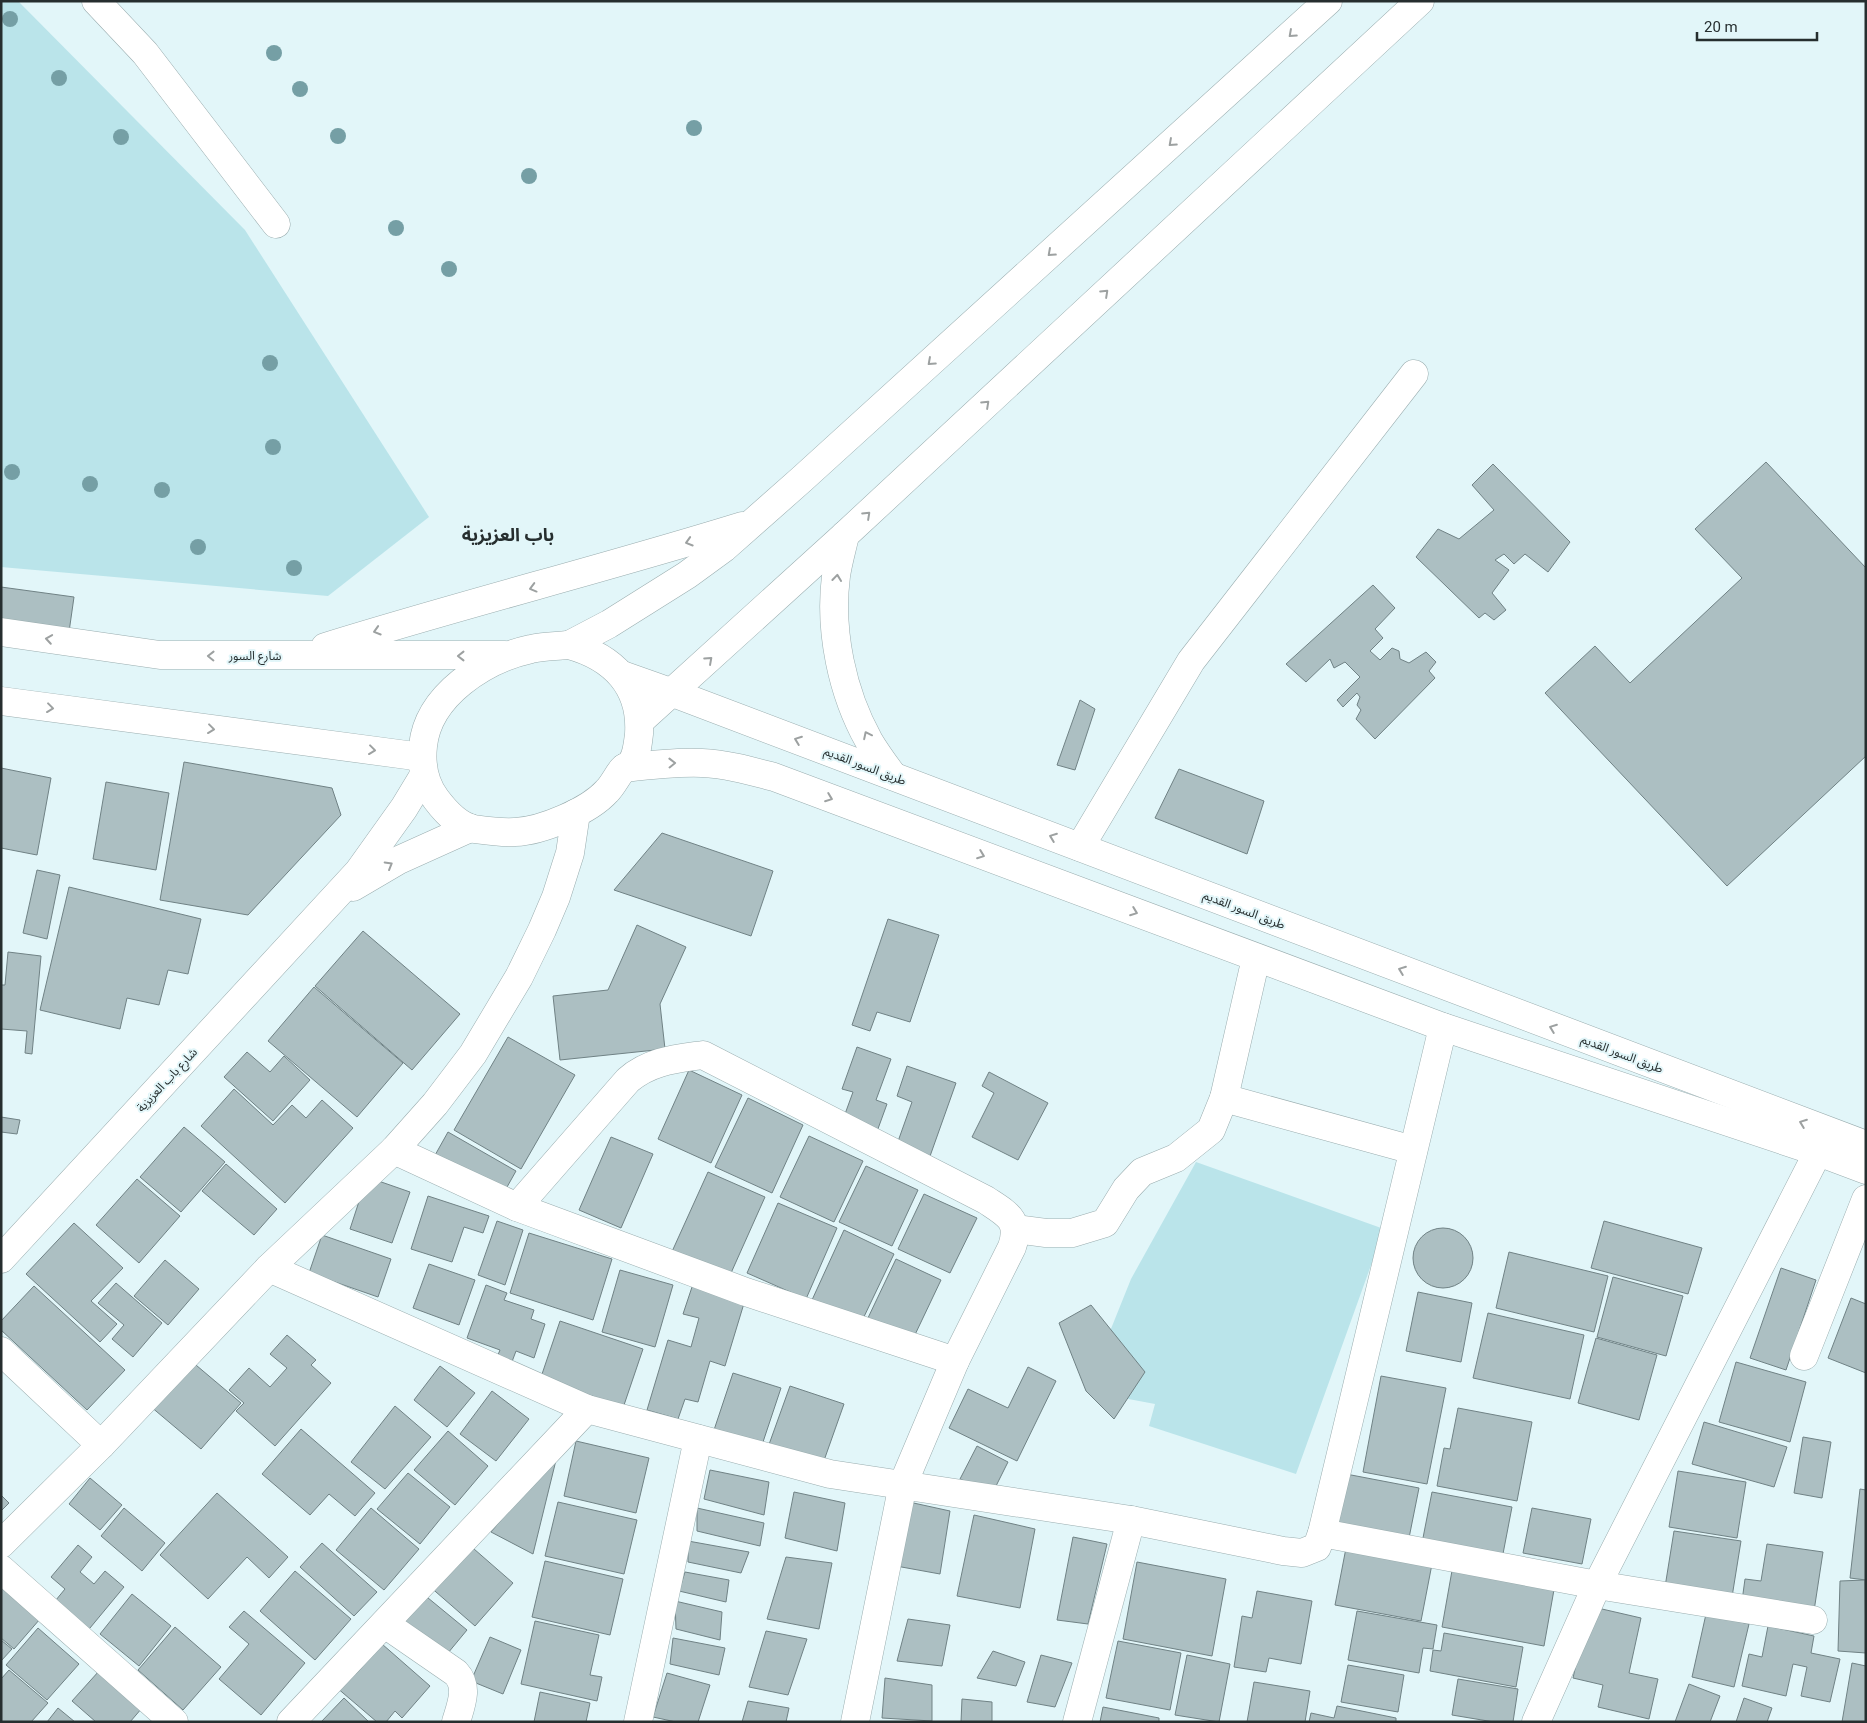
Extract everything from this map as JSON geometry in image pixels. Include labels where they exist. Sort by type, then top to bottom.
[{"type":"street","points":[[96,1],[145,53],[276,224]]},
{"type":"street","points":[[569,645],[594,654],[606,661],[622,675],[634,697],[640,721],[638,742],[632,763],[624,768],[606,792],[576,812],[557,821],[518,832],[496,833],[470,828],[447,813],[431,792],[423,766],[424,733],[434,711],[444,699],[468,678],[510,656],[532,648],[569,645],[625,614],[687,575],[724,548],[1328,1]]},
{"type":"street","points":[[640,721],[845,535],[1420,1]]},
{"type":"street","points":[[1080,847],[1190,661],[1414,374]]},
{"type":"street","points":[[297,656],[424,616],[626,562],[753,523]]},
{"type":"street","points":[[845,535],[836,577],[835,620],[839,661],[851,702],[869,741],[893,776]]},
{"type":"street","name":"شارع السور","points":[[1,632],[160,655],[510,656]]},
{"type":"street","name":"طريق السور القديم","points":[[622,675],[1080,847],[1825,1143],[1866,1170]]},
{"type":"street","points":[[1,701],[423,766]]},
{"type":"street","name":"طريق السور القديم","points":[[624,768],[667,763],[703,763],[739,768],[774,777],[1443,1027],[1825,1143],[1866,1145]]},
{"type":"street","name":"شارع باب العزيزية","points":[[1,1259],[359,871],[382,840],[423,766]]},
{"type":"street","points":[[1,1544],[101,1445],[270,1268],[394,1150],[436,1104],[473,1054],[519,977],[556,897],[570,853],[576,812]]},
{"type":"street","name":"شارع باب العزيزية","points":[[333,900],[399,860],[470,828]]},
{"type":"street","points":[[1015,1229],[1046,1233],[1072,1233],[1105,1223],[1126,1189],[1142,1172],[1176,1158],[1211,1130],[1224,1098],[1256,958]]},
{"type":"street","points":[[270,1268],[587,1409],[830,1474],[1131,1520],[1283,1551],[1302,1553],[1317,1547],[1322,1533],[1443,1027]]},
{"type":"street","points":[[517,1207],[638,1071],[651,1064],[703,1055],[986,1200],[1010,1216],[1015,1229],[1012,1247],[955,1361],[902,1484],[855,1722]]},
{"type":"street","points":[[1224,1098],[1413,1150]]},
{"type":"street","points":[[1536,1722],[1597,1585],[1825,1143]]},
{"type":"street","points":[[394,1150],[517,1207],[746,1292],[955,1361]]},
{"type":"street","points":[[1804,1356],[1866,1198]]},
{"type":"street","points":[[1,1351],[101,1445]]},
{"type":"street","points":[[291,1722],[386,1624],[587,1409]]},
{"type":"street","points":[[638,1722],[698,1439]]},
{"type":"street","points":[[1077,1722],[1131,1520]]},
{"type":"street","points":[[1322,1533],[1597,1585],[1813,1620]]},
{"type":"street","points":[[1,1569],[174,1722]]},
{"type":"street","points":[[386,1624],[462,1679],[464,1687],[463,1697],[456,1722]]},
{"type":"shaded area","points":[[1,1],[18,1],[245,230],[429,517],[328,596],[1,567]]},
{"type":"shaded area","points":[[1196,1162],[1384,1229],[1296,1474],[1149,1426],[1155,1404],[1086,1391],[1131,1279]]},
{"type":"building","points":[[1766,462],[1866,568],[1866,756],[1727,886],[1545,693],[1595,646],[1630,683],[1742,578],[1695,529]]},
{"type":"building","points":[[1493,464],[1570,542],[1548,572],[1525,554],[1514,564],[1504,554],[1495,560],[1509,570],[1492,593],[1506,610],[1494,620],[1485,613],[1479,618],[1416,557],[1438,529],[1459,539],[1494,510],[1472,485]]},
{"type":"building","points":[[1373,585],[1395,608],[1375,629],[1383,638],[1370,651],[1380,660],[1392,648],[1399,651],[1400,659],[1409,663],[1426,652],[1436,662],[1429,671],[1435,678],[1375,739],[1356,719],[1361,710],[1357,705],[1360,697],[1357,693],[1343,707],[1337,700],[1360,677],[1345,662],[1334,668],[1330,659],[1306,682],[1286,664]]},
{"type":"building","points":[[1,587],[74,597],[68,639],[1,629]]},
{"type":"building","points":[[1080,700],[1095,709],[1075,770],[1057,765]]},
{"type":"building","points":[[184,762],[332,788],[341,815],[248,915],[160,900]]},
{"type":"building","points":[[1,768],[51,778],[37,855],[1,848]]},
{"type":"building","points":[[1179,769],[1264,801],[1247,854],[1155,818]]},
{"type":"building","points":[[106,782],[169,793],[156,870],[93,859]]},
{"type":"building","points":[[662,833],[773,871],[751,936],[614,890]]},
{"type":"building","points":[[37,870],[60,875],[47,939],[23,933]]},
{"type":"building","points":[[69,887],[201,919],[188,974],[168,970],[159,1005],[127,998],[120,1029],[40,1010]]},
{"type":"building","points":[[888,919],[939,935],[910,1022],[877,1012],[870,1031],[852,1025]]},
{"type":"building","points":[[637,925],[686,947],[660,1004],[665,1049],[560,1060],[553,996],[608,990]]},
{"type":"building","points":[[363,931],[460,1014],[412,1070],[315,986]]},
{"type":"building","points":[[8,952],[41,956],[32,1054],[25,1053],[27,1031],[1,1029],[1,985],[5,985]]},
{"type":"building","points":[[314,987],[403,1063],[357,1117],[268,1041]]},
{"type":"building","points":[[508,1037],[575,1075],[521,1169],[454,1130]]},
{"type":"building","points":[[857,1047],[891,1059],[876,1100],[887,1104],[875,1137],[841,1125],[853,1092],[842,1089]]},
{"type":"building","points":[[247,1052],[270,1072],[284,1056],[310,1080],[273,1121],[224,1077]]},
{"type":"building","points":[[907,1066],[956,1083],[929,1159],[896,1147],[912,1102],[897,1096]]},
{"type":"building","points":[[689,1070],[742,1095],[711,1163],[658,1139]]},
{"type":"building","points":[[989,1072],[1048,1103],[1018,1160],[972,1137],[994,1093],[982,1086]]},
{"type":"building","points":[[234,1089],[273,1125],[292,1105],[306,1118],[322,1100],[353,1128],[285,1203],[201,1126]]},
{"type":"building","points":[[748,1098],[803,1125],[772,1193],[715,1167]]},
{"type":"building","points":[[1,1117],[20,1120],[17,1134],[1,1132]]},
{"type":"building","points":[[184,1127],[225,1162],[181,1212],[140,1177]]},
{"type":"building","points":[[448,1132],[516,1171],[502,1196],[434,1157]]},
{"type":"building","points":[[809,1136],[863,1161],[834,1222],[780,1197]]},
{"type":"building","points":[[611,1137],[653,1154],[621,1228],[579,1210]]},
{"type":"building","points":[[226,1164],[277,1209],[254,1235],[202,1191]]},
{"type":"building","points":[[866,1166],[918,1190],[892,1246],[839,1222]]},
{"type":"building","points":[[708,1172],[765,1197],[727,1282],[670,1256]]},
{"type":"building","points":[[367,1177],[410,1192],[392,1243],[350,1229]]},
{"type":"building","points":[[137,1179],[180,1216],[139,1263],[96,1225]]},
{"type":"building","points":[[924,1194],[977,1218],[950,1273],[898,1249]]},
{"type":"building","points":[[428,1196],[489,1216],[483,1233],[464,1227],[452,1262],[411,1249]]},
{"type":"building","points":[[778,1203],[837,1228],[806,1299],[747,1273]]},
{"type":"building","points":[[497,1221],[523,1230],[505,1285],[478,1275]]},
{"type":"building","points":[[1604,1221],[1702,1248],[1688,1294],[1591,1268]]},
{"type":"building","points":[[74,1223],[123,1268],[91,1301],[117,1324],[100,1342],[26,1274]]},
{"type":"building","points":[[1437,1228],[1449,1228],[1465,1236],[1471,1246],[1473,1258],[1471,1270],[1465,1280],[1449,1288],[1437,1288],[1421,1280],[1413,1264],[1413,1252],[1421,1236]]},
{"type":"building","points":[[844,1230],[894,1254],[861,1323],[812,1300]]},
{"type":"building","points":[[529,1233],[612,1259],[593,1320],[510,1293]]},
{"type":"building","points":[[322,1235],[391,1259],[378,1297],[309,1273]]},
{"type":"building","points":[[1509,1252],[1608,1276],[1594,1332],[1496,1308]]},
{"type":"building","points":[[896,1259],[941,1280],[912,1341],[867,1320]]},
{"type":"building","points":[[165,1260],[199,1289],[168,1325],[134,1296]]},
{"type":"building","points":[[429,1264],[475,1280],[459,1325],[413,1308]]},
{"type":"building","points":[[1781,1268],[1816,1280],[1786,1370],[1750,1358]]},
{"type":"building","points":[[620,1270],[673,1285],[655,1347],[602,1332]]},
{"type":"building","points":[[1613,1277],[1683,1296],[1666,1356],[1597,1337]]},
{"type":"building","points":[[116,1283],[162,1323],[133,1357],[112,1339],[124,1325],[98,1303]]},
{"type":"building","points":[[693,1284],[745,1300],[725,1366],[710,1361],[698,1402],[685,1399],[678,1419],[647,1410],[668,1340],[691,1347],[699,1318],[683,1314]]},
{"type":"building","points":[[486,1285],[507,1293],[504,1300],[534,1310],[531,1319],[545,1324],[534,1358],[516,1351],[510,1367],[495,1362],[500,1350],[467,1338]]},
{"type":"building","points":[[34,1286],[125,1370],[87,1410],[1,1330],[1,1321]]},
{"type":"building","points":[[1418,1292],[1472,1303],[1461,1362],[1406,1351]]},
{"type":"building","points":[[1851,1298],[1866,1304],[1866,1373],[1828,1358]]},
{"type":"building","points":[[1091,1305],[1145,1372],[1114,1419],[1086,1391],[1059,1323]]},
{"type":"building","points":[[1488,1313],[1584,1335],[1570,1399],[1473,1378]]},
{"type":"building","points":[[560,1321],[643,1349],[623,1408],[540,1380]]},
{"type":"building","points":[[287,1335],[316,1360],[311,1365],[331,1383],[275,1446],[236,1411],[244,1403],[229,1390],[249,1368],[270,1387],[287,1368],[270,1354]]},
{"type":"building","points":[[1596,1338],[1657,1355],[1639,1420],[1578,1403]]},
{"type":"building","points":[[190,1360],[241,1403],[201,1449],[150,1406]]},
{"type":"building","points":[[1736,1362],[1806,1382],[1790,1442],[1719,1422]]},
{"type":"building","points":[[440,1366],[475,1393],[447,1427],[414,1400]]},
{"type":"building","points":[[1028,1367],[1056,1381],[1017,1461],[949,1428],[968,1389],[1008,1408]]},
{"type":"building","points":[[733,1373],[781,1388],[761,1448],[713,1433]]},
{"type":"building","points":[[1381,1376],[1446,1388],[1427,1484],[1363,1472]]},
{"type":"building","points":[[790,1386],[844,1404],[821,1469],[767,1450]]},
{"type":"building","points":[[492,1391],[529,1419],[496,1461],[460,1434]]},
{"type":"building","points":[[395,1406],[431,1437],[385,1489],[351,1462]]},
{"type":"building","points":[[1458,1408],[1532,1422],[1517,1501],[1437,1486],[1444,1448],[1450,1449]]},
{"type":"building","points":[[1704,1422],[1787,1447],[1774,1487],[1692,1464]]},
{"type":"building","points":[[301,1429],[375,1493],[355,1516],[329,1494],[310,1515],[262,1474]]},
{"type":"building","points":[[448,1431],[488,1466],[455,1505],[414,1470]]},
{"type":"building","points":[[1803,1437],[1831,1442],[1822,1498],[1794,1493]]},
{"type":"building","points":[[576,1441],[649,1458],[636,1513],[564,1496]]},
{"type":"building","points":[[977,1446],[1008,1462],[992,1494],[960,1479]]},
{"type":"building","points":[[558,1452],[533,1554],[491,1532]]},
{"type":"building","points":[[710,1470],[769,1482],[764,1515],[704,1499]]},
{"type":"building","points":[[1678,1471],[1746,1482],[1737,1538],[1669,1527]]},
{"type":"building","points":[[408,1473],[450,1507],[420,1544],[377,1509]]},
{"type":"building","points":[[1346,1474],[1419,1488],[1409,1538],[1337,1524]]},
{"type":"building","points":[[90,1478],[122,1505],[100,1530],[69,1504]]},
{"type":"building","points":[[1860,1489],[1866,1490],[1866,1580],[1850,1578]]},
{"type":"building","points":[[794,1492],[845,1503],[837,1551],[785,1538]]},
{"type":"building","points":[[1432,1492],[1512,1507],[1502,1559],[1422,1543]]},
{"type":"building","points":[[217,1493],[288,1557],[269,1578],[247,1557],[208,1599],[160,1555]]},
{"type":"building","points":[[1,1495],[9,1503],[1,1511]]},
{"type":"building","points":[[558,1502],[637,1520],[624,1574],[545,1556]]},
{"type":"building","points":[[909,1502],[950,1511],[940,1574],[896,1566]]},
{"type":"building","points":[[124,1508],[165,1543],[142,1571],[101,1536]]},
{"type":"building","points":[[371,1508],[419,1549],[384,1590],[336,1550]]},
{"type":"building","points":[[697,1508],[764,1523],[760,1546],[697,1531]]},
{"type":"building","points":[[1532,1508],[1591,1519],[1582,1564],[1523,1553]]},
{"type":"building","points":[[974,1515],[1035,1529],[1020,1608],[957,1596]]},
{"type":"building","points":[[1674,1531],[1741,1541],[1732,1597],[1665,1587]]},
{"type":"building","points":[[1073,1537],[1107,1544],[1088,1624],[1057,1620]]},
{"type":"building","points":[[688,1541],[749,1552],[741,1573],[688,1562]]},
{"type":"building","points":[[466,1542],[513,1583],[475,1626],[428,1585]]},
{"type":"building","points":[[322,1543],[377,1592],[354,1616],[300,1567]]},
{"type":"building","points":[[1767,1544],[1823,1552],[1814,1611],[1742,1601],[1745,1579],[1761,1581]]},
{"type":"building","points":[[78,1545],[92,1557],[80,1572],[94,1584],[105,1571],[124,1587],[85,1634],[51,1606],[65,1589],[51,1577]]},
{"type":"building","points":[[1346,1548],[1432,1564],[1421,1621],[1335,1605]]},
{"type":"building","points":[[786,1557],[832,1563],[819,1629],[767,1619]]},
{"type":"building","points":[[545,1561],[623,1579],[610,1635],[532,1617]]},
{"type":"building","points":[[1137,1562],[1226,1579],[1212,1656],[1123,1639]]},
{"type":"building","points":[[1453,1565],[1555,1584],[1544,1646],[1442,1627]]},
{"type":"building","points":[[295,1571],[351,1619],[315,1660],[260,1611]]},
{"type":"building","points":[[685,1572],[729,1580],[726,1602],[679,1591]]},
{"type":"building","points":[[1865,1580],[1866,1653],[1838,1651],[1840,1581]]},
{"type":"building","points":[[1,1585],[40,1619],[14,1649],[1,1638]]},
{"type":"building","points":[[1257,1591],[1312,1601],[1301,1664],[1269,1658],[1266,1672],[1234,1667],[1242,1616],[1252,1618]]},
{"type":"building","points":[[422,1593],[467,1630],[443,1659],[398,1622]]},
{"type":"building","points":[[132,1594],[171,1626],[139,1666],[100,1634]]},
{"type":"building","points":[[675,1601],[722,1612],[720,1640],[676,1629]]},
{"type":"building","points":[[1589,1606],[1641,1618],[1629,1673],[1658,1679],[1649,1719],[1598,1707],[1603,1685],[1573,1678]]},
{"type":"building","points":[[244,1611],[305,1663],[261,1715],[219,1679],[249,1644],[229,1627]]},
{"type":"building","points":[[1357,1611],[1437,1625],[1433,1649],[1423,1648],[1419,1673],[1348,1660]]},
{"type":"building","points":[[1706,1614],[1749,1624],[1734,1687],[1692,1677]]},
{"type":"building","points":[[908,1619],[950,1625],[942,1666],[897,1661]]},
{"type":"building","points":[[535,1621],[599,1635],[590,1675],[602,1677],[597,1701],[521,1684]]},
{"type":"building","points":[[1768,1626],[1814,1636],[1811,1653],[1840,1659],[1830,1702],[1801,1696],[1807,1667],[1793,1664],[1786,1696],[1742,1686],[1749,1654],[1762,1657]]},
{"type":"building","points":[[175,1627],[221,1667],[183,1710],[138,1670]]},
{"type":"building","points":[[38,1628],[79,1664],[47,1700],[6,1665]]},
{"type":"building","points":[[766,1631],[807,1639],[788,1695],[749,1687]]},
{"type":"building","points":[[1444,1633],[1523,1647],[1516,1687],[1430,1671],[1433,1650],[1441,1651]]},
{"type":"building","points":[[490,1637],[521,1650],[503,1694],[471,1681]]},
{"type":"building","points":[[673,1638],[725,1648],[719,1675],[670,1664]]},
{"type":"building","points":[[1,1640],[12,1649],[1,1661]]},
{"type":"building","points":[[1118,1641],[1181,1653],[1170,1710],[1106,1698]]},
{"type":"building","points":[[382,1644],[430,1686],[402,1718],[395,1711],[386,1722],[377,1722],[336,1687],[352,1670],[356,1674]]},
{"type":"building","points":[[993,1651],[1025,1662],[1016,1686],[977,1678]]},
{"type":"building","points":[[1041,1655],[1072,1663],[1055,1707],[1027,1702]]},
{"type":"building","points":[[1187,1655],[1230,1664],[1219,1722],[1175,1715]]},
{"type":"building","points":[[1852,1663],[1866,1666],[1866,1722],[1842,1722]]},
{"type":"building","points":[[1348,1665],[1404,1675],[1398,1712],[1341,1702]]},
{"type":"building","points":[[9,1670],[48,1703],[31,1722],[1,1722],[1,1679]]},
{"type":"building","points":[[99,1671],[142,1708],[130,1722],[96,1722],[72,1701]]},
{"type":"building","points":[[667,1673],[710,1685],[698,1722],[676,1722],[653,1717]]},
{"type":"building","points":[[885,1678],[932,1685],[932,1721],[882,1718]]},
{"type":"building","points":[[1458,1679],[1518,1689],[1513,1722],[1494,1722],[1452,1715]]},
{"type":"building","points":[[1254,1682],[1310,1691],[1305,1722],[1247,1722]]},
{"type":"building","points":[[1689,1684],[1720,1696],[1710,1722],[1675,1722]]},
{"type":"building","points":[[540,1692],[590,1703],[586,1722],[534,1722]]},
{"type":"building","points":[[344,1698],[369,1722],[321,1722]]},
{"type":"building","points":[[1744,1698],[1772,1708],[1767,1722],[1736,1722]]},
{"type":"building","points":[[962,1699],[992,1702],[992,1722],[961,1722]]},
{"type":"building","points":[[748,1701],[789,1708],[786,1722],[742,1722]]},
{"type":"building","points":[[1337,1706],[1396,1718],[1396,1722],[1309,1722],[1311,1713],[1334,1718]]},
{"type":"building","points":[[1103,1707],[1159,1718],[1159,1722],[1100,1722]]},
{"type":"building","points":[[58,1708],[75,1722],[47,1722]]},
{"type":"district","name":"باب العزيزية","points":[[508,535]]}]
